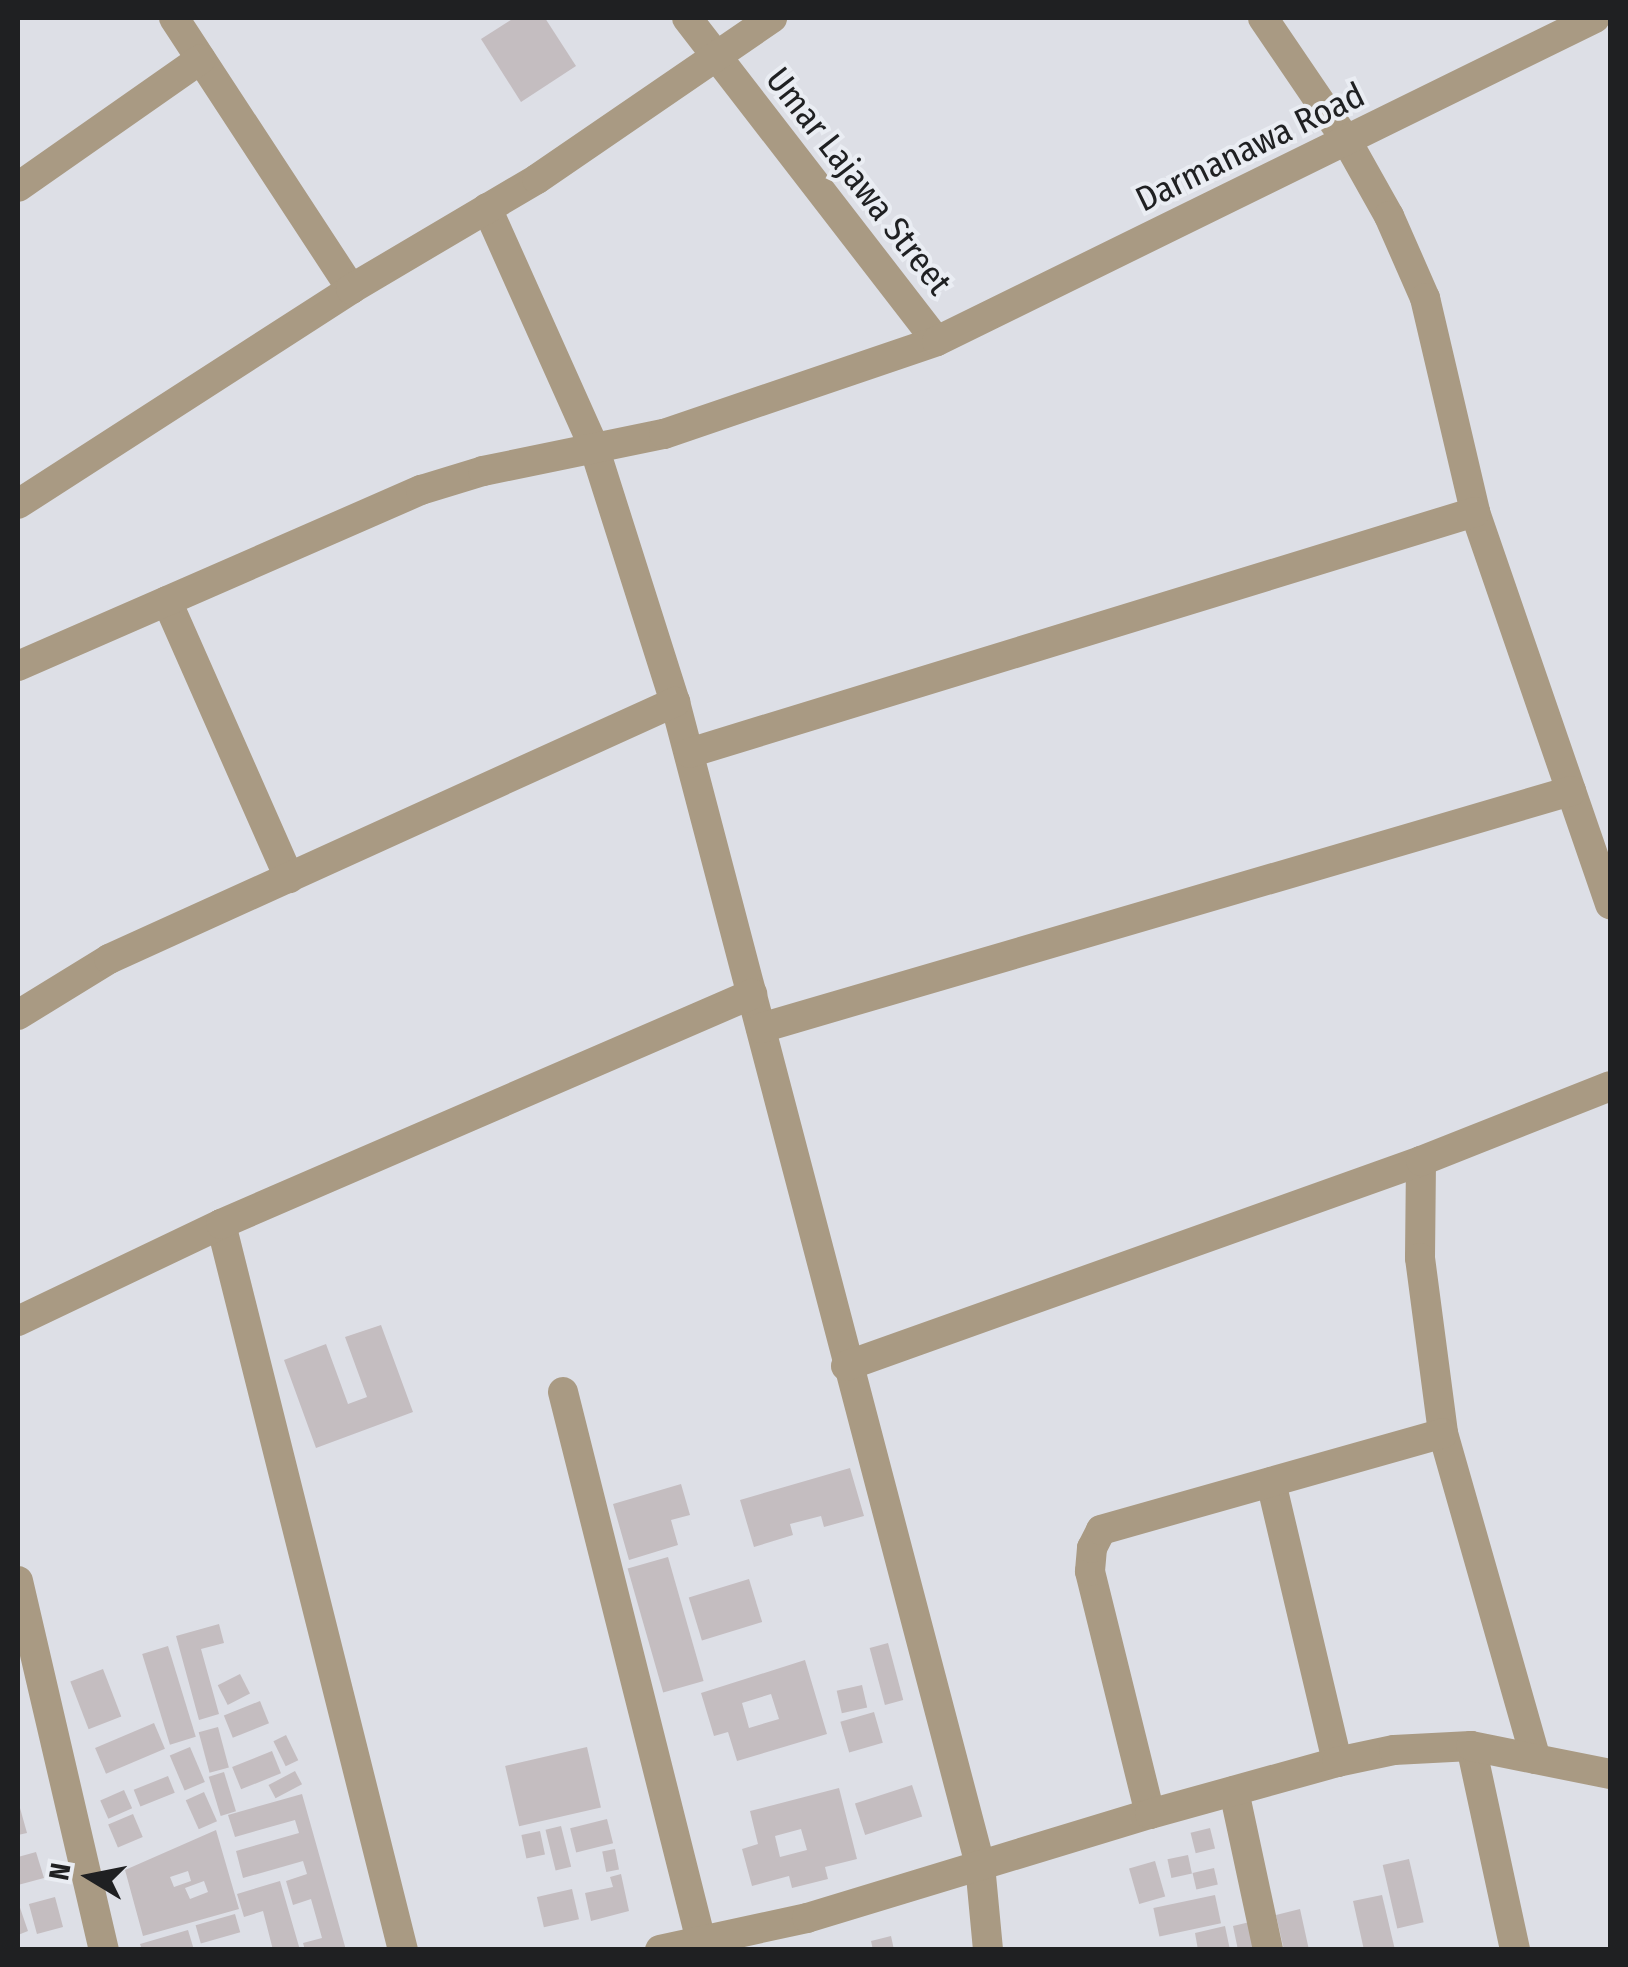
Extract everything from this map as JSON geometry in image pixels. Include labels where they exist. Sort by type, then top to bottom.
[{"type":"street","points":[[174,18],[351,289]]},
{"type":"street","name":"Umar Lajawa Street","points":[[687,18],[713,57],[938,341]]},
{"type":"street","points":[[18,504],[351,289],[537,179],[772,18]]},
{"type":"street","points":[[1263,18],[1348,142],[1390,216],[1425,298],[1475,512],[1610,904]]},
{"type":"street","name":"Darmanawa Road","points":[[18,666],[422,490],[483,471],[664,434],[938,341],[1348,142],[1556,25],[1595,18]]},
{"type":"street","points":[[18,187],[202,59]]},
{"type":"street","points":[[487,208],[595,450],[676,702],[846,1366],[980,1864],[988,1950]]},
{"type":"street","points":[[689,753],[1475,512]]},
{"type":"street","points":[[166,601],[289,878]]},
{"type":"street","points":[[18,1014],[108,959],[676,702]]},
{"type":"street","points":[[761,1028],[1571,791]]},
{"type":"street","points":[[18,1321],[221,1224],[752,994]]},
{"type":"street","points":[[846,1366],[1421,1162],[1610,1086]]},
{"type":"street","points":[[1421,1162],[1420,1258],[1443,1434],[1536,1760]]},
{"type":"street","points":[[221,1224],[403,1950]]},
{"type":"street","points":[[564,1392],[719,1942]]},
{"type":"street","points":[[1150,1814],[1090,1571],[1092,1548],[1102,1530],[1443,1434]]},
{"type":"street","points":[[1271,1482],[1337,1762]]},
{"type":"street","points":[[18,1581],[104,1950]]},
{"type":"street","points":[[660,1950],[719,1942],[1150,1814],[1394,1750],[1471,1746],[1610,1774]]},
{"type":"street","points":[[1471,1746],[1515,1950]]},
{"type":"street","points":[[1234,1791],[1268,1950]]},
{"type":"building","points":[[514,18],[545,18],[576,66],[521,102],[481,39]]},
{"type":"building","points":[[381,1325],[413,1412],[316,1448],[284,1360],[326,1344],[348,1404],[367,1397],[345,1337]]},
{"type":"building","points":[[850,1468],[864,1516],[824,1527],[821,1516],[790,1524],[793,1535],[754,1547],[740,1500]]},
{"type":"building","points":[[681,1484],[690,1515],[671,1520],[678,1545],[629,1560],[613,1504]]},
{"type":"building","points":[[668,1557],[704,1681],[663,1693],[628,1569]]},
{"type":"building","points":[[749,1579],[762,1622],[702,1640],[689,1597]]},
{"type":"building","points":[[219,1624],[224,1643],[201,1649],[219,1714],[199,1720],[176,1636]]},
{"type":"building","points":[[888,1643],[903,1700],[885,1705],[870,1648]]},
{"type":"building","points":[[168,1646],[196,1737],[170,1745],[142,1654]]},
{"type":"building","points":[[805,1660],[827,1734],[737,1761],[728,1732],[714,1736],[701,1693]],"holes":[[[771,1694],[779,1719],[749,1728],[742,1703]]]},
{"type":"building","points":[[103,1669],[121,1717],[89,1729],[70,1682]]},
{"type":"building","points":[[240,1674],[250,1694],[228,1705],[218,1685]]},
{"type":"building","points":[[862,1685],[867,1707],[842,1713],[837,1691]]},
{"type":"building","points":[[260,1701],[269,1723],[233,1738],[224,1716]]},
{"type":"building","points":[[874,1712],[883,1743],[849,1752],[840,1722]]},
{"type":"building","points":[[154,1723],[165,1749],[106,1774],[95,1748]]},
{"type":"building","points":[[218,1727],[229,1768],[210,1773],[199,1732]]},
{"type":"building","points":[[286,1735],[298,1760],[286,1766],[273,1741]]},
{"type":"building","points":[[190,1747],[205,1782],[185,1791],[170,1756]]},
{"type":"building","points":[[587,1747],[601,1807],[519,1826],[505,1766]]},
{"type":"building","points":[[272,1751],[281,1773],[241,1789],[232,1767]]},
{"type":"building","points":[[295,1771],[302,1784],[276,1798],[269,1785]]},
{"type":"building","points":[[224,1772],[236,1811],[221,1816],[209,1777]]},
{"type":"building","points":[[168,1776],[175,1793],[140,1807],[134,1790]]},
{"type":"building","points":[[912,1785],[922,1816],[865,1835],[855,1804]]},
{"type":"building","points":[[839,1788],[857,1859],[825,1867],[828,1879],[792,1888],[789,1876],[752,1886],[742,1849],[758,1844],[750,1811]],"holes":[[[801,1829],[807,1850],[780,1857],[775,1836]]]},
{"type":"building","points":[[124,1790],[132,1808],[108,1819],[100,1801]]},
{"type":"building","points":[[204,1792],[217,1821],[199,1829],[186,1800]]},
{"type":"building","points":[[302,1794],[346,1950],[305,1950],[303,1943],[322,1938],[311,1899],[293,1905],[286,1881],[307,1874],[303,1861],[243,1878],[236,1851],[299,1833],[295,1820],[235,1837],[228,1815]]},
{"type":"building","points":[[18,1801],[27,1833],[18,1835]]},
{"type":"building","points":[[133,1814],[143,1837],[118,1848],[108,1825]]},
{"type":"building","points":[[607,1819],[613,1843],[576,1852],[570,1828]]},
{"type":"building","points":[[561,1826],[571,1867],[556,1871],[545,1830]]},
{"type":"building","points":[[1210,1828],[1215,1848],[1196,1853],[1191,1833]]},
{"type":"building","points":[[216,1830],[239,1909],[143,1936],[125,1870]],"holes":[[[188,1871],[191,1881],[174,1887],[170,1877]],[[204,1881],[208,1892],[190,1899],[185,1888]]]},
{"type":"building","points":[[540,1831],[545,1854],[526,1858],[521,1835]]},
{"type":"building","points":[[615,1849],[619,1870],[606,1872],[602,1851]]},
{"type":"building","points":[[36,1852],[44,1878],[18,1885],[18,1857]]},
{"type":"building","points":[[1188,1855],[1192,1874],[1171,1878],[1167,1859]]},
{"type":"building","points":[[1409,1859],[1424,1922],[1397,1928],[1383,1865]]},
{"type":"building","points":[[1155,1861],[1165,1897],[1139,1904],[1129,1868]]},
{"type":"building","points":[[1214,1868],[1218,1885],[1196,1890],[1193,1873]]},
{"type":"building","points":[[621,1874],[629,1911],[591,1921],[585,1893],[613,1887],[610,1877]]},
{"type":"building","points":[[280,1881],[300,1950],[273,1950],[263,1911],[244,1917],[237,1894]]},
{"type":"building","points":[[572,1889],[579,1919],[544,1927],[537,1897]]},
{"type":"building","points":[[1215,1895],[1221,1923],[1159,1936],[1153,1908]]},
{"type":"building","points":[[1382,1895],[1395,1950],[1364,1950],[1353,1901]]},
{"type":"building","points":[[55,1897],[63,1927],[37,1934],[29,1904]]},
{"type":"building","points":[[18,1902],[28,1931],[18,1935]]},
{"type":"building","points":[[1300,1909],[1309,1950],[1284,1950],[1276,1915]]},
{"type":"building","points":[[235,1914],[240,1932],[201,1944],[196,1925]]},
{"type":"building","points":[[1254,1921],[1260,1950],[1238,1950],[1233,1926]]},
{"type":"building","points":[[1225,1926],[1230,1950],[1198,1950],[1195,1933]]},
{"type":"building","points":[[188,1930],[194,1950],[142,1950],[140,1944]]},
{"type":"building","points":[[891,1936],[894,1950],[873,1950],[871,1941]]}]
